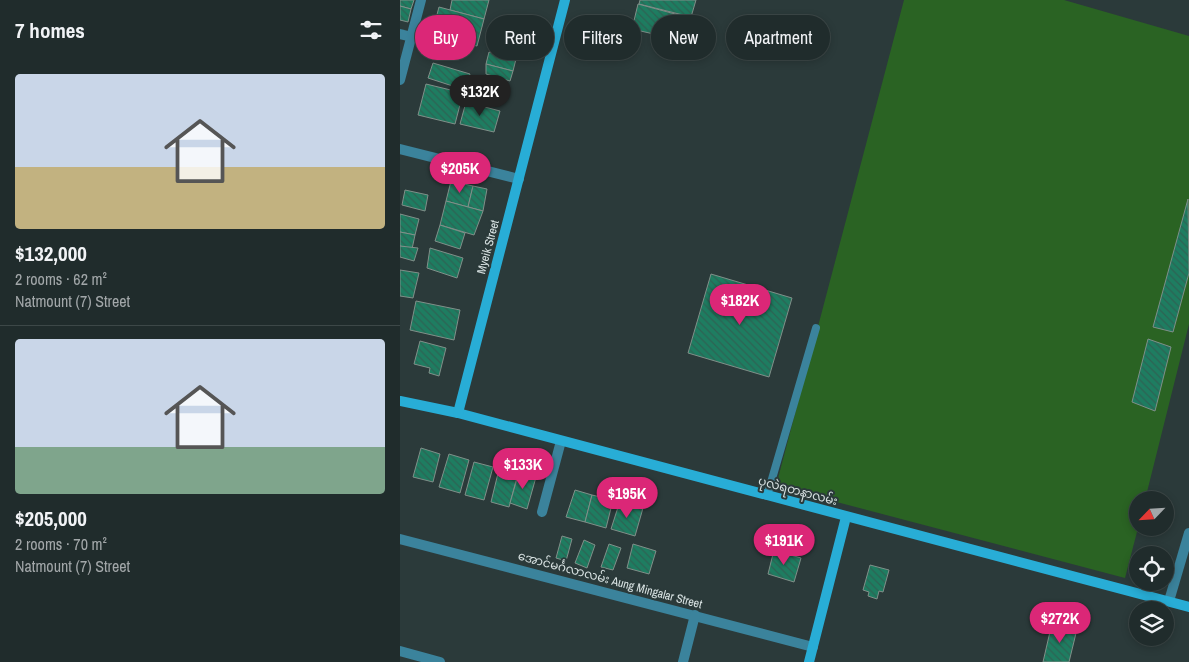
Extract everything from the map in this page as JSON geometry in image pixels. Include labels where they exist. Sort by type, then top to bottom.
[{"type":"street","points":[[400,80],[422,0]]},
{"type":"street","name":"Myeik Street","points":[[458,413],[565,0]]},
{"type":"street","points":[[400,34],[412,37]]},
{"type":"street","points":[[400,149],[519,179]]},
{"type":"street","name":"ပုလဲရတနာလမ်း","points":[[400,401],[458,413],[1169,601]]},
{"type":"street","points":[[542,512],[561,441]]},
{"type":"street","points":[[809,662],[846,517]]},
{"type":"street","points":[[1169,601],[1189,533]]},
{"type":"street","name":"အောင်မင်္ဂလာလမ်း Aung Mingalar Street","points":[[400,539],[813,647]]},
{"type":"street","name":"ပုလဲရတနာလမ်း","points":[[1174,602],[1189,607]]},
{"type":"street","points":[[683,662],[695,615]]},
{"type":"street","points":[[400,651],[440,662]]},
{"type":"lane","points":[[767,496],[816,328]]},
{"type":"green space","points":[[904,0],[1064,0],[1189,36],[1189,324],[1147,491],[1129,491],[1129,536],[1136,536],[1133,546],[1129,546],[1129,563],[1125,578],[776,486]]},
{"type":"building","points":[[400,0],[414,0],[411,9],[400,6]]},
{"type":"building","points":[[452,0],[489,0],[484,19],[476,17],[476,15],[450,10]]},
{"type":"building","points":[[640,0],[696,0],[692,15],[683,15],[639,4]]},
{"type":"building","points":[[638,4],[679,15],[651,15],[651,33],[641,31],[641,15],[635,15]]},
{"type":"building","points":[[400,6],[411,9],[408,22],[400,20]]},
{"type":"building","points":[[439,7],[469,15],[437,15]]},
{"type":"building","points":[[476,17],[484,19],[476,46]]},
{"type":"building","points":[[487,60],[516,60],[513,71],[486,64]]},
{"type":"building","points":[[433,63],[470,74],[465,90],[428,78]]},
{"type":"building","points":[[486,64],[513,71],[510,81],[486,74]]},
{"type":"building","points":[[426,84],[463,93],[455,124],[418,115]]},
{"type":"building","points":[[466,102],[500,111],[494,132],[460,124]]},
{"type":"building","points":[[451,181],[473,186],[468,207],[446,201]]},
{"type":"building","points":[[473,186],[487,189],[483,211],[468,207]]},
{"type":"building","points":[[405,190],[428,195],[425,211],[402,205]]},
{"type":"building","points":[[1188,199],[1189,273],[1173,332],[1153,327]]},
{"type":"building","points":[[446,201],[483,211],[474,235],[440,225]]},
{"type":"building","points":[[400,214],[419,219],[415,235],[400,232]]},
{"type":"building","points":[[440,225],[465,233],[460,249],[435,241]]},
{"type":"building","points":[[400,232],[415,235],[412,249],[400,246]]},
{"type":"building","points":[[400,246],[418,248],[414,261],[400,257]]},
{"type":"building","points":[[430,248],[463,258],[457,278],[427,268]]},
{"type":"building","points":[[400,270],[419,273],[413,298],[400,296]]},
{"type":"building","points":[[711,274],[792,298],[769,377],[688,353]]},
{"type":"building","points":[[416,301],[460,310],[454,340],[410,330]]},
{"type":"building","points":[[1148,339],[1171,347],[1155,411],[1132,402]]},
{"type":"building","points":[[420,341],[446,348],[439,376],[429,373],[430,368],[414,364]]},
{"type":"building","points":[[421,448],[440,454],[433,482],[413,477]]},
{"type":"building","points":[[449,454],[469,460],[460,493],[439,487]]},
{"type":"building","points":[[501,461],[520,466],[509,507],[491,502]]},
{"type":"building","points":[[474,462],[493,467],[484,500],[465,495]]},
{"type":"building","points":[[519,472],[536,477],[527,509],[510,503]]},
{"type":"building","points":[[575,490],[592,495],[585,522],[566,517]]},
{"type":"building","points":[[592,495],[613,500],[606,528],[585,522]]},
{"type":"building","points":[[620,501],[643,508],[635,536],[611,529]]},
{"type":"building","points":[[562,536],[572,539],[566,561],[556,558]]},
{"type":"building","points":[[584,540],[595,545],[587,568],[575,563]]},
{"type":"building","points":[[609,544],[621,548],[613,570],[601,567]]},
{"type":"building","points":[[633,544],[656,551],[649,574],[627,568]]},
{"type":"building","points":[[774,550],[801,558],[794,582],[768,574]]},
{"type":"building","points":[[870,565],[889,570],[883,592],[879,591],[877,599],[868,596],[869,592],[863,590]]},
{"type":"building","points":[[1052,623],[1077,629],[1069,662],[1043,662]]}]
